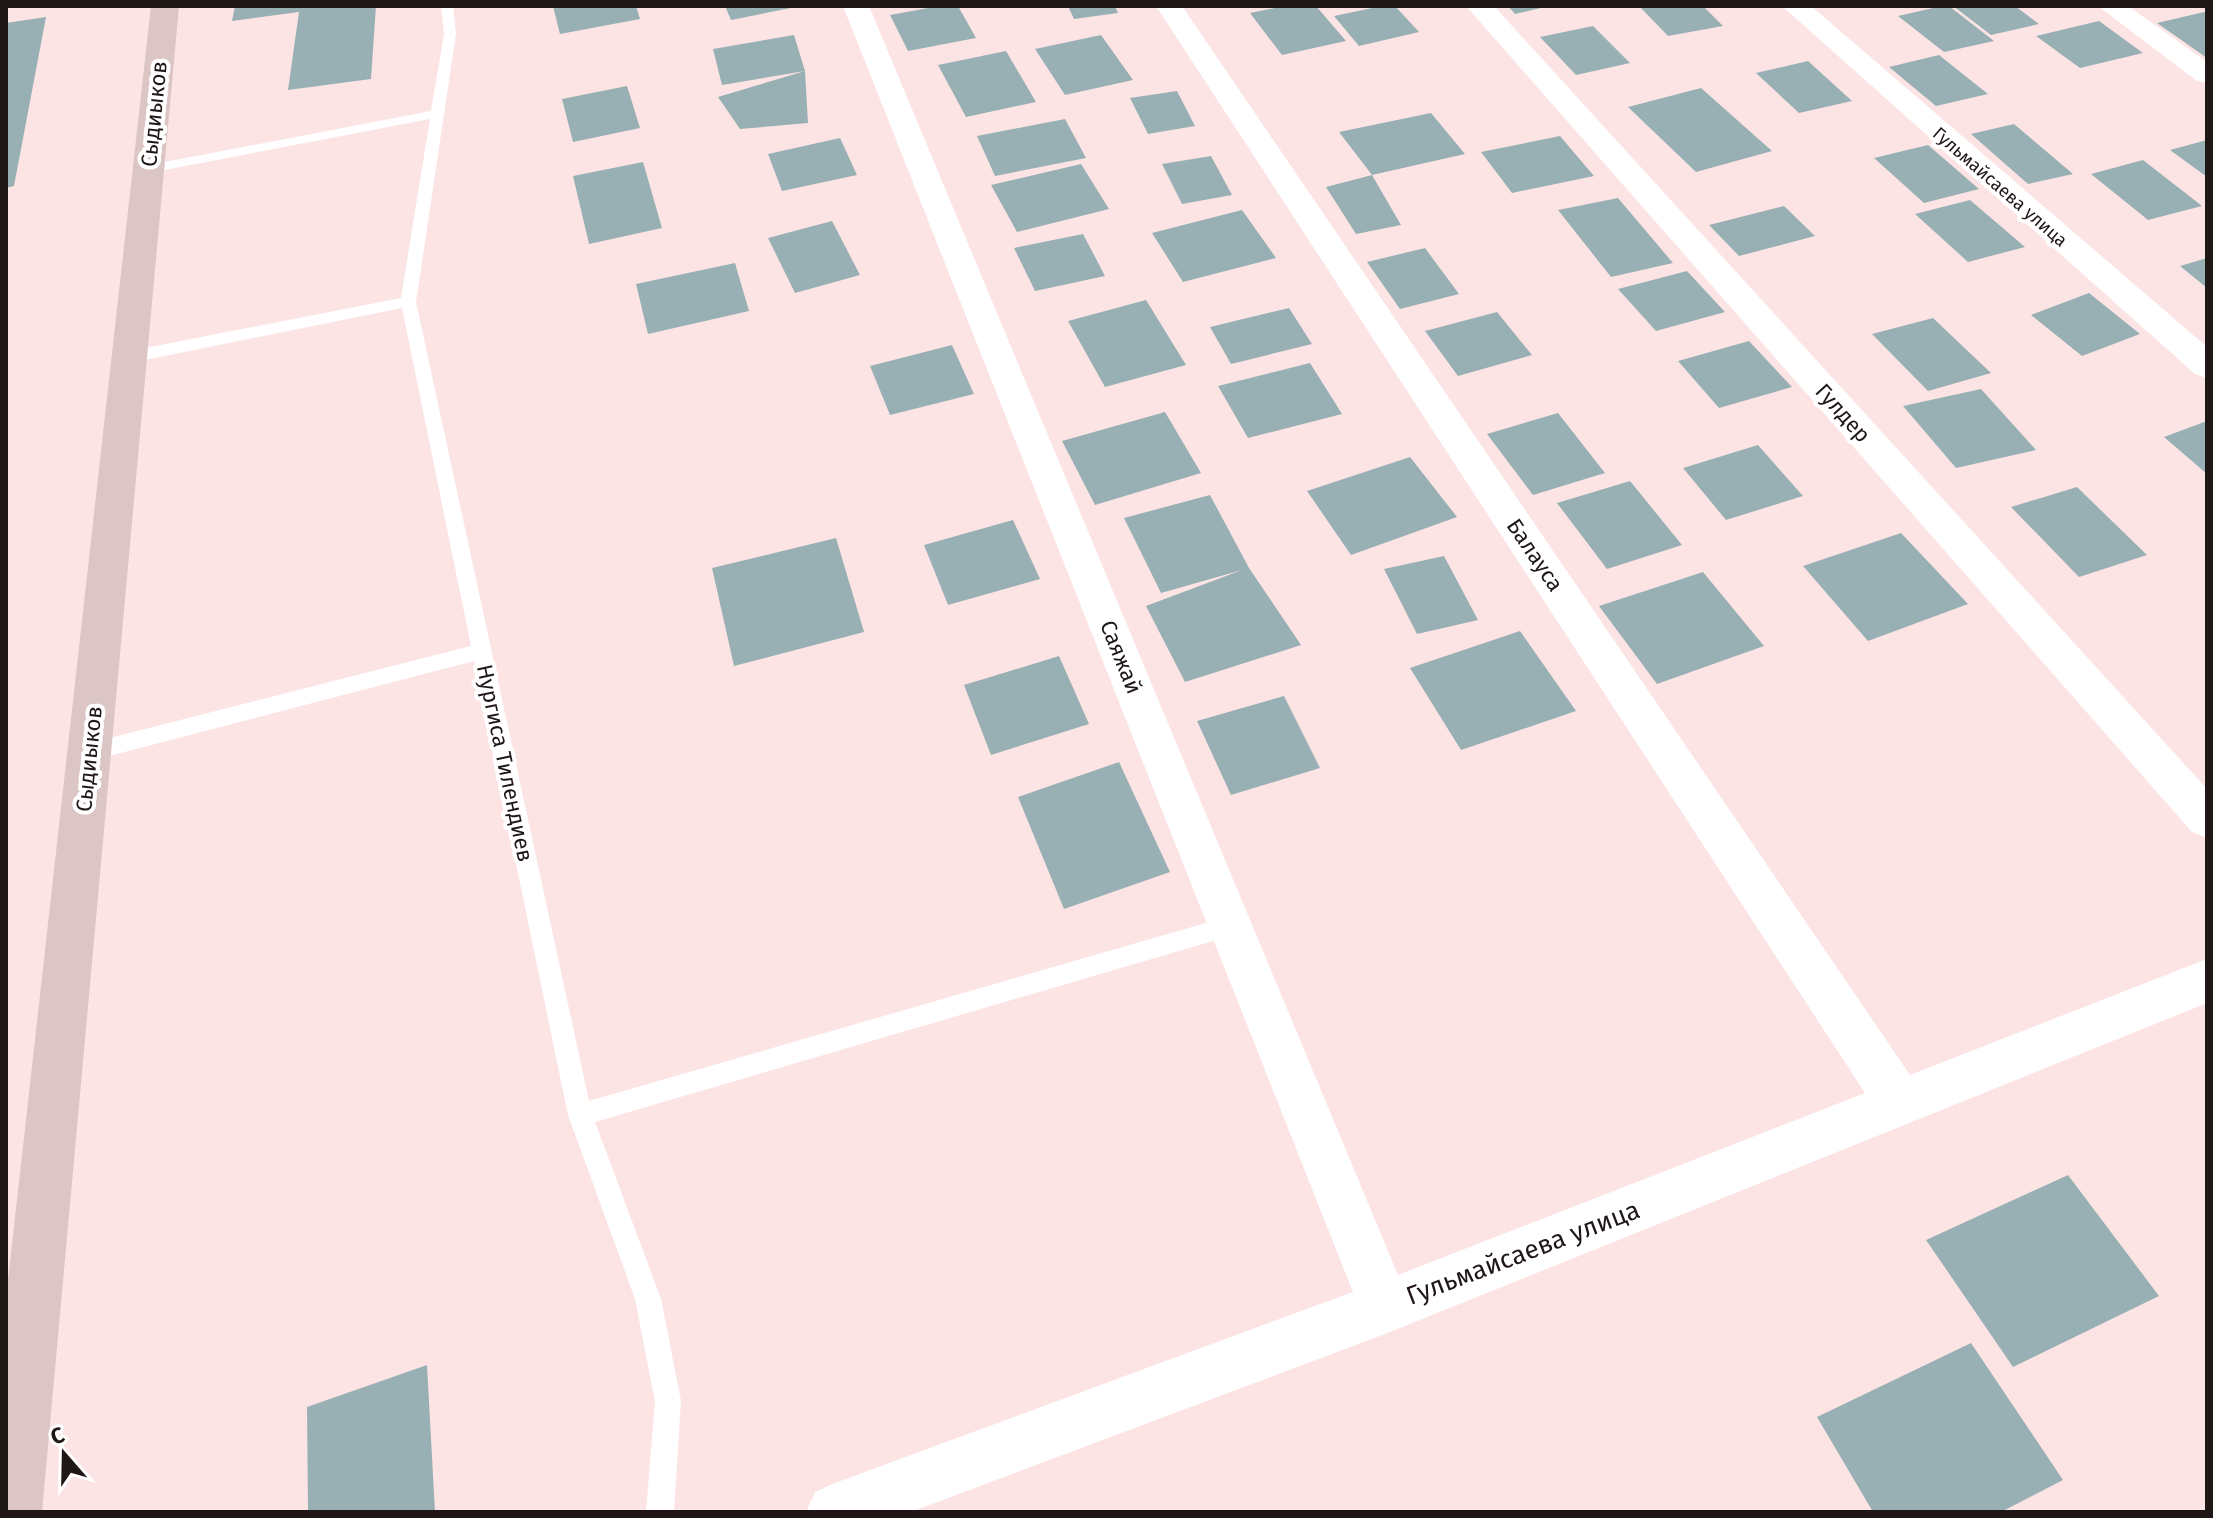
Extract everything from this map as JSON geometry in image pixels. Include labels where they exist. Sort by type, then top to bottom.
[{"type":"street","name":"Сыдиыков","points":[[12,1512],[165,6]]},
{"type":"street","name":"Саяжай","points":[[856,6],[1385,1307]]},
{"type":"street","name":"Балауса","points":[[1169,6],[1901,1104]]},
{"type":"street","name":"Гулдер","points":[[1479,6],[2207,819]]},
{"type":"street","name":"Гульмайсаева улица","points":[[1795,6],[2207,366]]},
{"type":"street","points":[[2111,6],[2207,75]]},
{"type":"street","name":"Гульмайсаева улица","points":[[835,1512],[1385,1307],[2207,981]]},
{"type":"lane","name":"Нургиса Тилендиев","points":[[447,6],[450,34],[408,302],[580,1115],[648,1299],[668,1401],[660,1512]]},
{"type":"lane","points":[[149,169],[436,114]]},
{"type":"lane","points":[[130,357],[408,302]]},
{"type":"lane","points":[[90,752],[482,651]]},
{"type":"lane","points":[[580,1115],[1230,926]]},
{"type":"building","points":[[235,6],[376,6],[371,79],[288,90],[299,12],[232,21]]},
{"type":"building","points":[[553,6],[636,6],[640,19],[560,34]]},
{"type":"building","points":[[725,6],[796,6],[796,7],[731,20]]},
{"type":"building","points":[[939,6],[958,6],[976,38],[908,51],[890,15]]},
{"type":"building","points":[[1068,6],[1115,6],[1118,13],[1074,19]]},
{"type":"building","points":[[1285,6],[1316,6],[1346,41],[1282,55],[1250,13]]},
{"type":"building","points":[[1395,6],[1419,32],[1359,46],[1334,16]]},
{"type":"building","points":[[1508,6],[1545,6],[1545,7],[1515,14]]},
{"type":"building","points":[[1639,6],[1703,6],[1723,26],[1668,36]]},
{"type":"building","points":[[1949,6],[1994,41],[1944,52],[1898,16]]},
{"type":"building","points":[[1953,6],[2015,6],[2039,24],[1991,35]]},
{"type":"building","points":[[2204,12],[2207,14],[2207,58],[2157,23]]},
{"type":"building","points":[[46,17],[14,186],[6,188],[6,23]]},
{"type":"building","points":[[2099,21],[2143,53],[2080,68],[2036,36]]},
{"type":"building","points":[[1593,26],[1630,63],[1576,75],[1540,37]]},
{"type":"building","points":[[794,35],[805,71],[722,85],[713,49]]},
{"type":"building","points":[[1101,35],[1133,80],[1065,95],[1035,49]]},
{"type":"building","points":[[1006,51],[1036,102],[966,117],[938,65]]},
{"type":"building","points":[[1939,55],[1988,94],[1936,106],[1889,67]]},
{"type":"building","points":[[1808,61],[1852,101],[1799,113],[1756,73]]},
{"type":"building","points":[[805,71],[808,123],[740,129],[718,97]]},
{"type":"building","points":[[627,86],[640,128],[573,142],[562,99]]},
{"type":"building","points":[[1701,88],[1772,151],[1696,172],[1628,107]]},
{"type":"building","points":[[1177,91],[1195,126],[1148,134],[1130,98]]},
{"type":"building","points":[[1431,113],[1465,154],[1372,175],[1339,132]]},
{"type":"building","points":[[1065,119],[1086,158],[995,176],[977,136]]},
{"type":"building","points":[[2014,124],[2073,174],[2028,184],[1971,134]]},
{"type":"building","points":[[1560,136],[1594,176],[1512,193],[1481,152]]},
{"type":"building","points":[[840,138],[857,175],[782,191],[768,154]]},
{"type":"building","points":[[2207,140],[2207,177],[2170,150]]},
{"type":"building","points":[[1928,145],[1979,189],[1924,203],[1874,158]]},
{"type":"building","points":[[1211,156],[1232,195],[1182,204],[1162,164]]},
{"type":"building","points":[[2143,160],[2202,206],[2148,220],[2091,174]]},
{"type":"building","points":[[643,162],[662,228],[589,244],[573,176]]},
{"type":"building","points":[[1081,164],[1109,209],[1017,232],[991,185]]},
{"type":"building","points":[[1372,175],[1401,225],[1356,234],[1326,187]]},
{"type":"building","points":[[1618,198],[1673,263],[1611,277],[1558,210]]},
{"type":"building","points":[[1970,200],[2025,247],[1968,262],[1915,214]]},
{"type":"building","points":[[1784,206],[1815,236],[1739,256],[1709,225]]},
{"type":"building","points":[[1242,210],[1276,258],[1183,282],[1152,233]]},
{"type":"building","points":[[832,221],[860,275],[795,293],[768,238]]},
{"type":"building","points":[[1083,234],[1105,276],[1035,291],[1014,248]]},
{"type":"building","points":[[1425,248],[1459,294],[1400,309],[1367,262]]},
{"type":"building","points":[[2207,258],[2207,288],[2180,266]]},
{"type":"building","points":[[735,263],[749,311],[648,334],[636,284]]},
{"type":"building","points":[[1687,271],[1725,312],[1656,331],[1618,289]]},
{"type":"building","points":[[2089,293],[2140,334],[2082,356],[2031,315]]},
{"type":"building","points":[[1146,300],[1186,365],[1105,387],[1068,321]]},
{"type":"building","points":[[1289,308],[1312,344],[1231,364],[1210,327]]},
{"type":"building","points":[[1497,312],[1532,355],[1458,376],[1425,331]]},
{"type":"building","points":[[1933,318],[1991,373],[1928,391],[1872,334]]},
{"type":"building","points":[[1749,341],[1792,387],[1719,408],[1678,361]]},
{"type":"building","points":[[952,345],[974,394],[890,415],[870,366]]},
{"type":"building","points":[[1310,363],[1342,414],[1248,438],[1218,386]]},
{"type":"building","points":[[1981,389],[2036,450],[1956,468],[1903,406]]},
{"type":"building","points":[[1165,412],[1201,473],[1095,505],[1062,441]]},
{"type":"building","points":[[1558,413],[1605,473],[1533,495],[1487,434]]},
{"type":"building","points":[[2207,421],[2207,474],[2164,437]]},
{"type":"building","points":[[1758,445],[1803,496],[1726,520],[1683,468]]},
{"type":"building","points":[[1410,457],[1457,517],[1351,555],[1307,491]]},
{"type":"building","points":[[1630,481],[1682,545],[1607,569],[1557,503]]},
{"type":"building","points":[[2077,487],[2147,555],[2079,577],[2011,507]]},
{"type":"building","points":[[1210,495],[1249,568],[1301,645],[1185,682],[1146,606],[1242,570],[1161,593],[1124,518]]},
{"type":"building","points":[[1013,520],[1040,579],[948,605],[924,545]]},
{"type":"building","points":[[1901,533],[1968,604],[1868,641],[1803,566]]},
{"type":"building","points":[[836,538],[864,632],[734,666],[712,568]]},
{"type":"building","points":[[1444,556],[1478,620],[1417,634],[1384,569]]},
{"type":"building","points":[[1703,572],[1764,646],[1657,684],[1599,606]]},
{"type":"building","points":[[1520,631],[1576,711],[1461,750],[1410,668]]},
{"type":"building","points":[[1059,656],[1089,724],[991,755],[964,685]]},
{"type":"building","points":[[1284,696],[1320,768],[1231,795],[1197,721]]},
{"type":"building","points":[[1119,762],[1170,872],[1064,909],[1018,797]]},
{"type":"building","points":[[2068,1175],[2159,1296],[2013,1367],[1926,1240]]},
{"type":"building","points":[[1971,1343],[2063,1480],[2001,1512],[1873,1512],[1817,1417]]},
{"type":"building","points":[[427,1365],[435,1512],[308,1512],[307,1407]]}]
